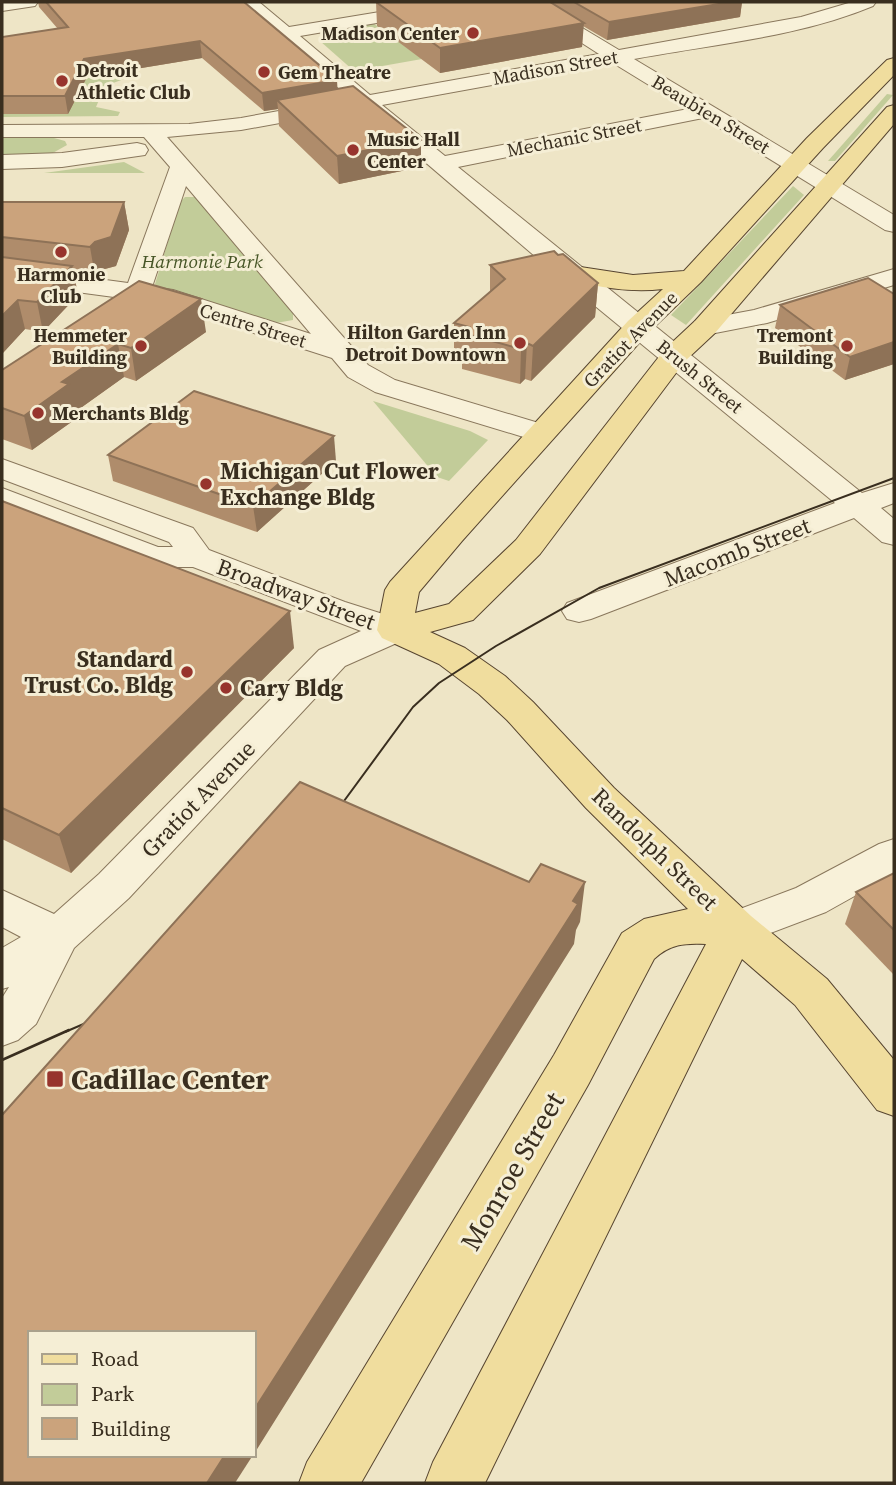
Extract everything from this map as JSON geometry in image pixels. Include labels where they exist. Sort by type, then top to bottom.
[{"type":"main road","name":"Gratiot Avenue","points":[[894,64],[794,164],[692,277],[638,327],[402,590],[395,630],[461,612],[528,547],[675,355],[705,327],[894,111]]},
{"type":"main road","points":[[574,274],[631,284],[659,284],[692,277]]},
{"type":"main road","name":"Randolph Street","points":[[395,630],[452,656],[492,685],[542,733],[600,798],[736,928],[811,992],[894,1095]]},
{"type":"main road","name":"Monroe Street","points":[[328,1483],[571,1070],[638,946],[654,931],[671,926],[736,928]]},
{"type":"main road","points":[[454,1483],[736,928]]},
{"type":"street","points":[[2,6],[29,2]]},
{"type":"street","name":"Brush Street","points":[[248,2],[440,164],[894,535]]},
{"type":"street","points":[[284,33],[471,2]]},
{"type":"street","name":"Beaubien Street","points":[[527,2],[894,225]]},
{"type":"street","name":"Madison Street","points":[[2,162],[104,156],[156,138],[801,23],[838,14],[867,2]]},
{"type":"street","name":"Mechanic Street","points":[[440,164],[707,111]]},
{"type":"street","name":"Madison Street","points":[[2,131],[53,131],[156,138]]},
{"type":"street","points":[[32,162],[60,158],[79,148],[79,138],[53,131]]},
{"type":"street","points":[[156,138],[358,371],[385,386],[541,433]]},
{"type":"street","points":[[92,324],[136,292],[181,166]]},
{"type":"street","name":"Centre Street","points":[[2,274],[164,296],[338,351]]},
{"type":"street","points":[[705,327],[758,317],[894,277]]},
{"type":"street","name":"Broadway Street","points":[[2,468],[181,535],[197,557]]},
{"type":"street","name":"Macomb Street","points":[[579,611],[894,492]]},
{"type":"street","name":"Broadway Street","points":[[2,498],[154,557],[197,557],[333,610],[395,630]]},
{"type":"street","name":"Gratiot Avenue","points":[[2,971],[58,936],[114,886],[332,658],[395,630]]},
{"type":"street","name":"Monroe Street","points":[[736,928],[811,900],[894,855]]},
{"type":"street","points":[[2,907],[58,936],[20,1010],[2,1026]]},
{"type":"green space","points":[[373,23],[422,59],[354,71],[320,41],[337,29]]},
{"type":"green space","name":"Detroit Athletic Club","points":[[66,44],[97,75],[116,72],[124,79],[105,86],[96,107],[120,112],[118,116],[2,117],[2,54]]},
{"type":"green space","points":[[887,94],[893,95],[835,161],[828,161]]},
{"type":"green space","points":[[2,138],[54,138],[65,141],[67,145],[51,154],[2,155]]},
{"type":"green space","points":[[124,162],[145,173],[44,173]]},
{"type":"green space","points":[[793,186],[804,195],[686,325],[671,315]]},
{"type":"green space","name":"Harmonie Park","points":[[185,197],[196,197],[293,312],[293,320],[276,323],[157,288],[155,284],[180,202]]},
{"type":"green space","points":[[373,401],[470,431],[488,440],[449,481],[437,477]]},
{"type":"building","points":[[46,2],[244,2],[337,80],[262,93],[200,41],[84,59],[65,96],[2,96],[2,37],[68,27]]},
{"type":"building","points":[[376,2],[550,2],[584,23],[440,48]]},
{"type":"building","points":[[574,2],[731,2],[609,22]]},
{"type":"building","points":[[353,86],[421,140],[337,156],[277,100]]},
{"type":"building","points":[[2,202],[124,202],[111,237],[95,242],[90,247],[2,237]]},
{"type":"building","points":[[554,251],[558,255],[563,254],[598,283],[533,346],[527,343],[521,349],[463,333],[469,327],[454,323],[505,279],[490,265]]},
{"type":"building","points":[[2,257],[72,266],[37,302],[18,300],[2,316]]},
{"type":"building","points":[[868,278],[894,294],[894,342],[850,357],[780,305]]},
{"type":"building","points":[[139,281],[201,299],[131,348],[118,344],[62,382],[69,384],[24,416],[2,408],[2,370]]},
{"type":"building","points":[[194,391],[334,436],[253,506],[108,455]]},
{"type":"building","points":[[2,501],[290,611],[59,835],[2,808]]},
{"type":"building","points":[[300,782],[529,882],[541,864],[585,882],[573,901],[578,904],[256,1407],[256,1331],[28,1331],[28,1457],[224,1457],[207,1483],[2,1483],[2,1115]]},
{"type":"building","points":[[894,873],[894,930],[856,892]]},
{"type":"tram line","points":[[333,816],[413,707],[439,683],[496,646],[599,588],[894,478]]},
{"type":"tram line","points":[[65,1032],[102,1016]]},
{"type":"tram line","points":[[2,1060],[69,1030]]},
{"type":"place","name":"Madison Center","points":[[473,33]]},
{"type":"place","name":"Gem Theatre","points":[[264,72]]},
{"type":"place","name":"Detroit Athletic Club","points":[[62,81]]},
{"type":"place","name":"Music Hall Center","points":[[353,150]]},
{"type":"place","name":"Harmonie Club","points":[[61,252]]},
{"type":"place","name":"Hilton Garden Inn Detroit Downtown","points":[[520,343]]},
{"type":"place","name":"Hemmeter Building","points":[[141,346]]},
{"type":"place","name":"Tremont Building","points":[[847,346]]},
{"type":"place","name":"Merchants Bldg","points":[[38,413]]},
{"type":"place","name":"Michigan Cut Flower Exchange Bldg","points":[[206,484]]},
{"type":"place","name":"Standard Trust Co. Bldg","points":[[187,672]]},
{"type":"place","name":"Cary Bldg","points":[[226,688]]},
{"type":"place","name":"Cadillac Center","points":[[55,1079]]}]
